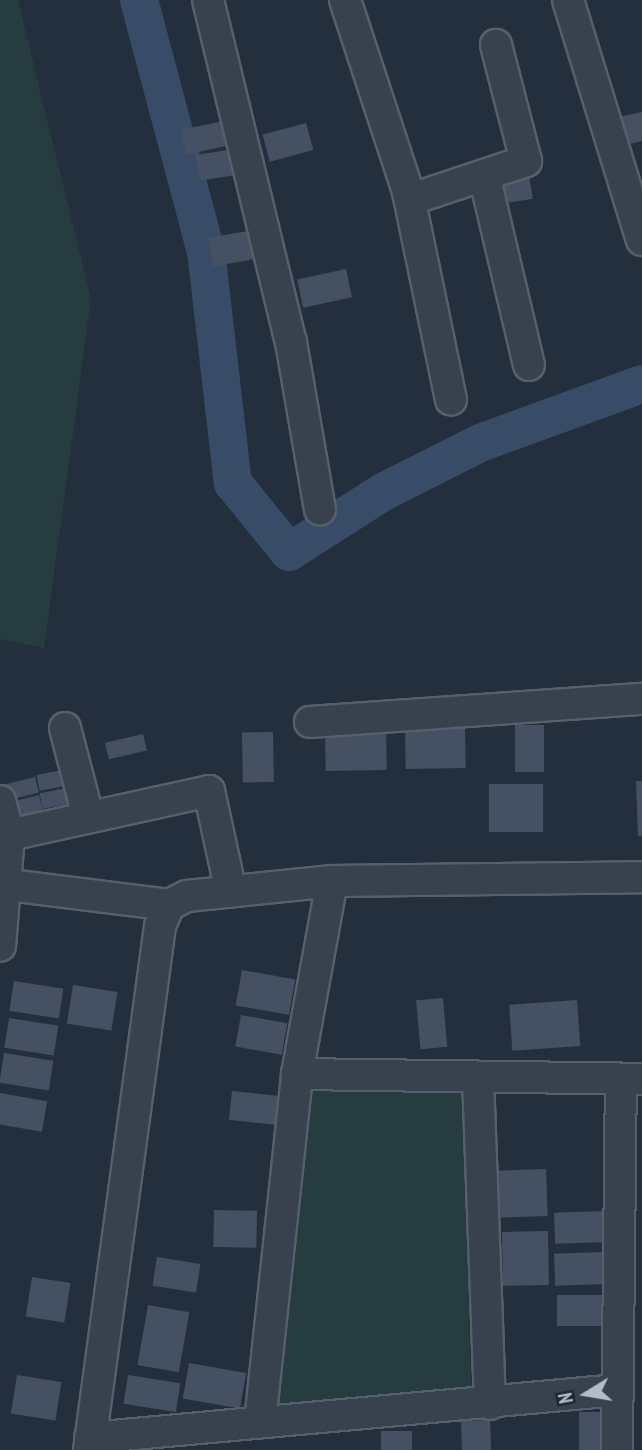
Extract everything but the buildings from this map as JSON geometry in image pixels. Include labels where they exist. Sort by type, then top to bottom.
[{"type":"street","points":[[208,0],[290,342],[320,509]]},
{"type":"street","points":[[345,0],[408,192],[451,401]]},
{"type":"street","points":[[568,0],[642,240]]},
{"type":"street","points":[[408,192],[426,196],[485,179],[526,161],[496,45]]},
{"type":"street","points":[[485,179],[529,365]]},
{"type":"street","points":[[310,722],[642,699]]},
{"type":"street","points":[[65,727],[88,816]]},
{"type":"street","points":[[4,836],[209,792],[231,892]]},
{"type":"street","points":[[0,801],[9,885],[0,946]]},
{"type":"street","points":[[9,885],[169,905],[231,892],[332,881],[642,877]]},
{"type":"street","points":[[260,1422],[297,1074],[332,881]]},
{"type":"street","points":[[169,905],[160,926],[89,1444],[260,1422],[490,1405],[617,1390]]},
{"type":"street","points":[[297,1074],[632,1079],[617,1390],[617,1450]]},
{"type":"street","points":[[478,1077],[490,1405]]},
{"type":"green space","points":[[0,0],[18,0],[91,299],[44,648],[0,639]]},
{"type":"green space","points":[[462,1086],[471,1389],[274,1408],[307,1087]]},
{"type":"waterway","points":[[139,0],[206,251],[233,483],[289,552],[383,492],[480,443],[642,384]]}]
